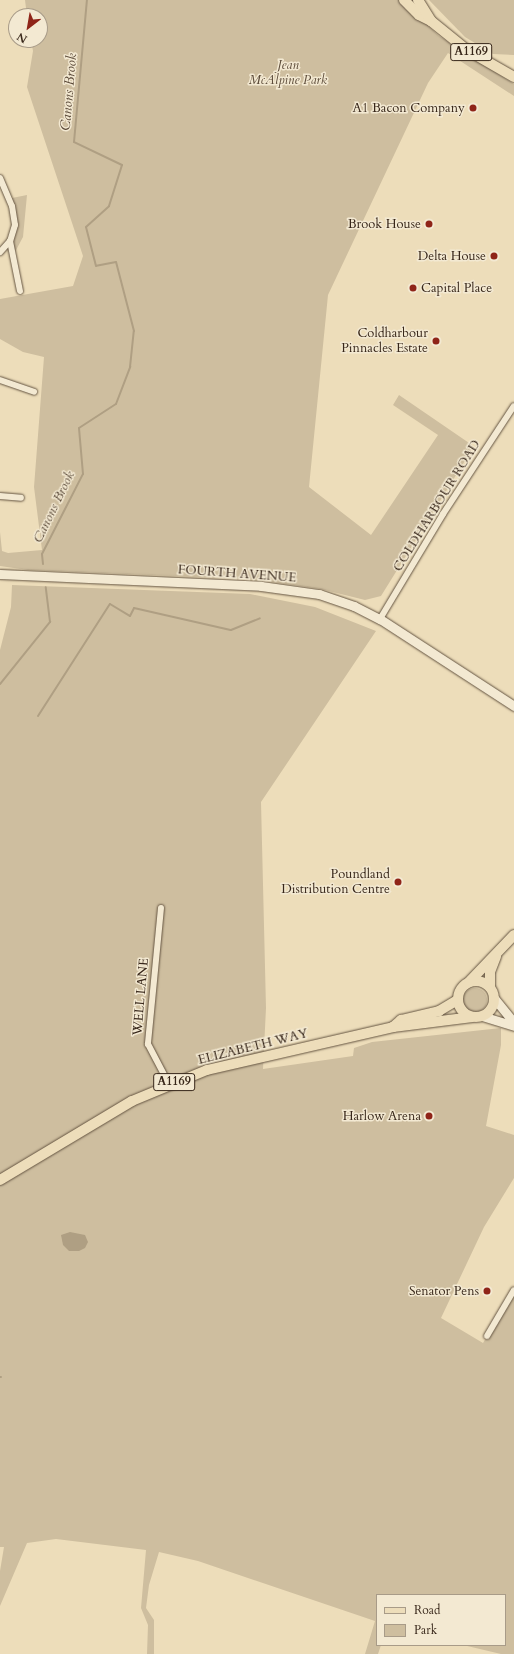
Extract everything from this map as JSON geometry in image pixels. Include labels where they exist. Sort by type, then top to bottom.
[{"type":"main road","name":"A1169","points":[[404,0],[419,15],[432,21],[467,50],[514,77]]},
{"type":"main road","name":"A1169","points":[[418,0],[432,21]]},
{"type":"main road","points":[[496,955],[490,972],[490,987],[494,998],[491,1009],[482,1016],[472,1017],[462,1011],[457,1000],[461,988],[469,982],[476,972],[496,955],[514,935]]},
{"type":"main road","points":[[469,982],[480,981],[490,987]]},
{"type":"main road","name":"ELIZABETH WAY","points":[[393,1027],[401,1020],[439,1011],[457,1000]]},
{"type":"main road","name":"ELIZABETH WAY","points":[[0,1180],[132,1101],[169,1084],[207,1070],[393,1027],[472,1017]]},
{"type":"street","points":[[0,178],[12,206],[15,225],[10,241],[0,252]]},
{"type":"street","points":[[10,241],[20,291]]},
{"type":"street","points":[[0,380],[34,392]]},
{"type":"street","name":"COLDHARBOUR ROAD","points":[[380,619],[443,514],[514,406]]},
{"type":"street","points":[[0,496],[21,498]]},
{"type":"street","name":"FOURTH AVENUE","points":[[0,574],[261,586],[319,594],[354,606],[380,619],[514,706]]},
{"type":"street","name":"WELL LANE","points":[[161,908],[148,1044],[169,1084]]},
{"type":"street","points":[[494,998],[514,1025]]},
{"type":"street","points":[[482,1016],[514,1025]]},
{"type":"street","points":[[487,1336],[514,1290]]},
{"type":"green space","name":"Jean McAlpine Park","points":[[25,0],[400,0],[439,36],[514,84],[514,96],[448,53],[428,83],[328,295],[309,487],[371,535],[438,435],[393,405],[399,395],[472,445],[471,451],[381,596],[365,600],[321,589],[253,579],[28,570],[0,566],[0,532],[2,551],[8,553],[42,550],[34,487],[44,357],[23,352],[0,339],[0,299],[73,286],[83,256],[27,87],[32,48],[48,48],[48,8],[26,8]]},
{"type":"green space","points":[[429,0],[514,0],[514,55],[493,54],[465,37]]},
{"type":"green space","points":[[27,195],[23,237],[15,252],[12,240],[14,232],[12,198]]},
{"type":"green space","points":[[12,585],[250,594],[315,607],[376,631],[261,802],[266,1008],[263,1069],[353,1056],[354,1048],[372,1042],[501,1028],[501,1045],[486,1126],[514,1135],[514,1178],[484,1227],[441,1318],[483,1343],[514,1290],[514,1654],[501,1654],[467,1646],[506,1646],[506,1594],[376,1594],[376,1646],[381,1646],[378,1654],[365,1654],[375,1621],[198,1561],[159,1552],[149,1585],[146,1608],[154,1620],[154,1654],[147,1654],[148,1625],[141,1608],[146,1550],[56,1539],[27,1543],[0,1606],[0,1571],[4,1547],[0,1547],[0,650],[11,607]]},
{"type":"green space","points":[[475,988],[484,991],[487,1000],[484,1009],[475,1012],[466,1009],[463,1000],[466,991]]},
{"type":"shaded area","points":[[70,1232],[85,1235],[88,1242],[85,1248],[79,1251],[69,1251],[63,1245],[61,1235]]},
{"type":"waterway","name":"Canons Brook","points":[[43,564],[42,554],[83,474],[79,428],[116,404],[130,367],[134,331],[116,262],[96,266],[86,227],[109,206],[122,165],[74,142],[87,0]]},
{"type":"waterway","name":"Canons Brook","points":[[0,684],[50,622],[46,587]]},
{"type":"waterway","points":[[38,716],[110,604],[130,616],[134,608],[231,630],[260,618]]},
{"type":"place","name":"A1 Bacon Company","points":[[473,108]]},
{"type":"place","name":"Brook House","points":[[429,224]]},
{"type":"place","name":"Delta House","points":[[494,256]]},
{"type":"place","name":"Capital Place","points":[[413,288]]},
{"type":"place","name":"Coldharbour Pinnacles Estate","points":[[436,341]]},
{"type":"place","name":"Poundland Distribution Centre","points":[[398,882]]},
{"type":"place","name":"Harlow Arena","points":[[429,1116]]},
{"type":"place","name":"Senator Pens","points":[[487,1291]]}]
